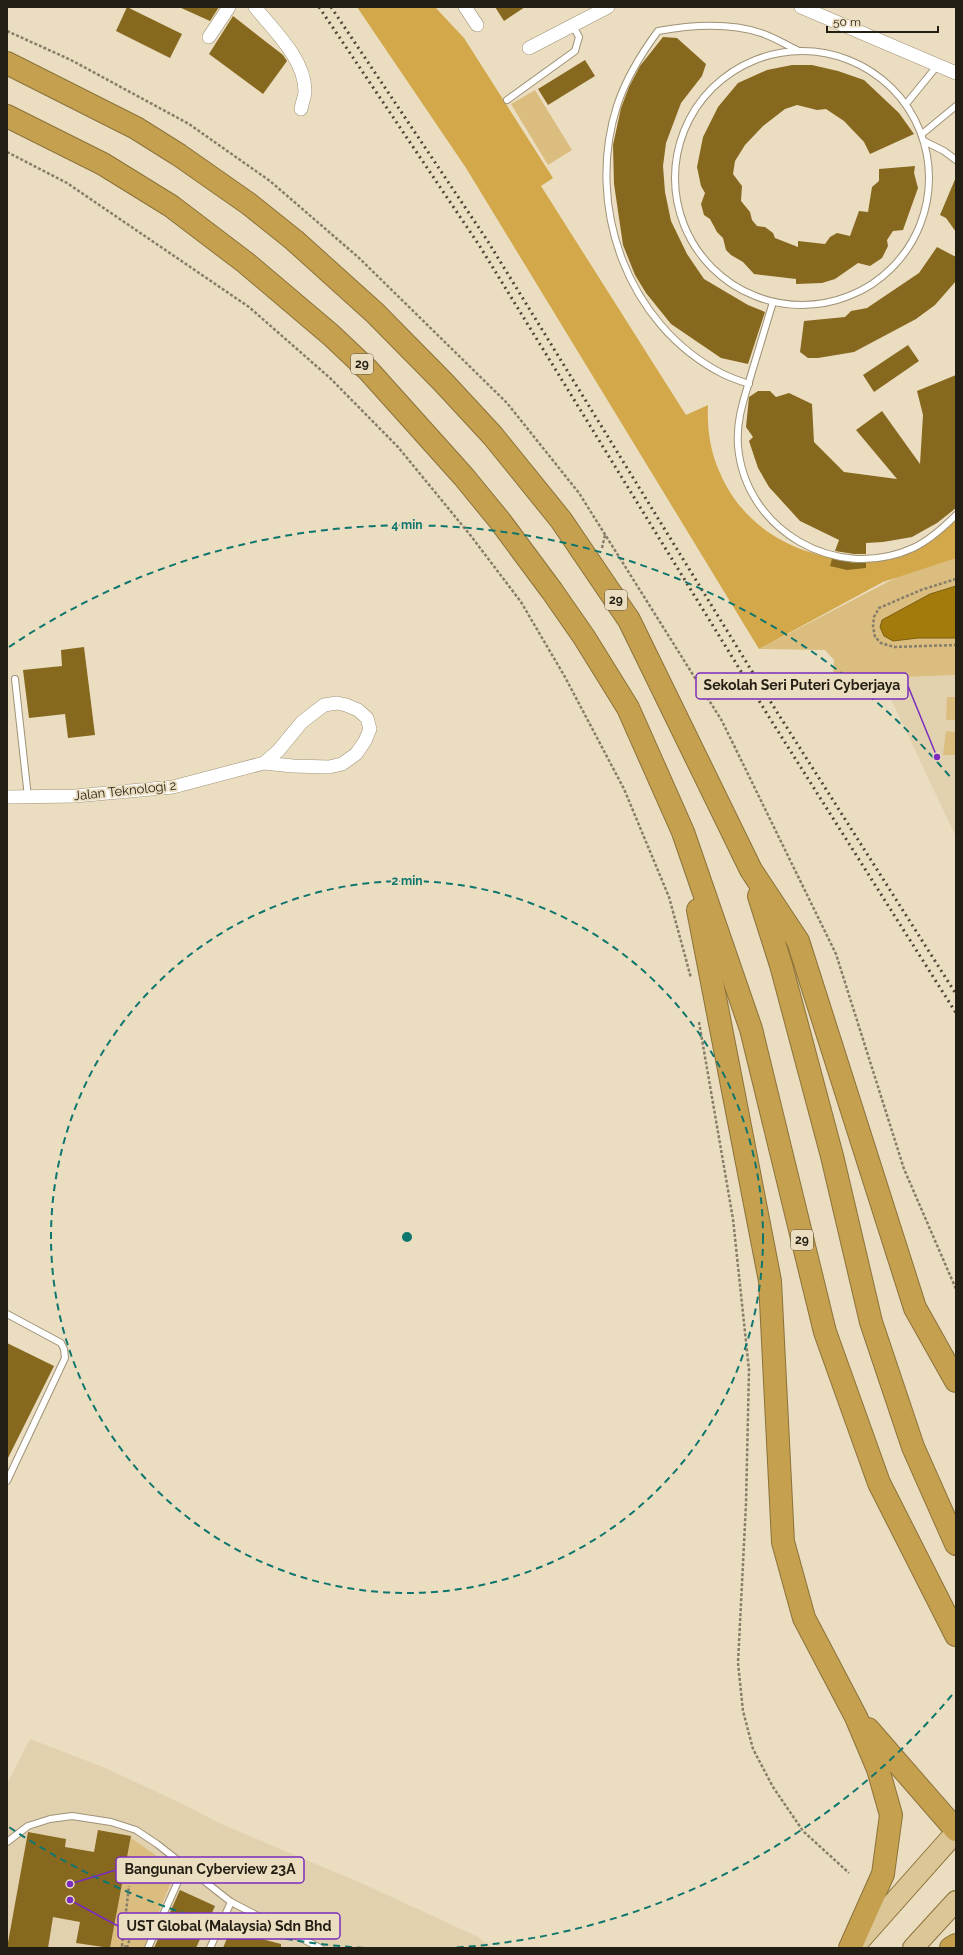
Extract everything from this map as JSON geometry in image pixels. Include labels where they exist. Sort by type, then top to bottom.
[{"type":"highway","name":"29","points":[[7,63],[136,128],[179,155],[249,204],[294,240],[375,312],[488,431],[561,520],[629,620],[751,870],[781,965],[828,1140],[871,1322],[913,1447],[956,1544]]},
{"type":"highway","name":"29","points":[[7,116],[103,164],[171,206],[212,235],[288,297],[368,370],[434,441],[500,521],[552,591],[628,708],[683,832],[751,1029],[825,1332],[879,1483],[956,1635]]},
{"type":"highway","points":[[683,832],[770,1281],[783,1542],[804,1618],[856,1716],[878,1769],[891,1815],[883,1874],[851,1948]]},
{"type":"highway","points":[[751,870],[798,941],[915,1308],[956,1381]]},
{"type":"highway","points":[[856,1716],[956,1831]]},
{"type":"highway","points":[[951,1948],[956,1945]]},
{"type":"main road","points":[[851,1948],[956,1831]]},
{"type":"main road","points":[[913,1948],[956,1901]]},
{"type":"street","points":[[209,37],[229,7]]},
{"type":"street","points":[[255,7],[298,61],[304,77],[305,92],[301,109]]},
{"type":"street","points":[[465,7],[477,25]]},
{"type":"street","points":[[529,48],[608,7]]},
{"type":"street","points":[[802,7],[938,66],[956,72]]},
{"type":"street","name":"Jalan Teknologi 2","points":[[7,797],[75,796],[172,787],[264,763],[329,767],[342,764],[356,754],[365,741],[370,729],[367,718],[358,710],[346,705],[337,703],[324,705],[302,722],[278,751],[264,763]]},
{"type":"lane","points":[[507,100],[575,51],[579,37],[573,26]]},
{"type":"lane","points":[[749,384],[724,375],[689,352],[659,322],[635,288],[618,250],[610,216],[606,189],[608,146],[617,105],[625,85],[634,66],[658,32],[696,26],[747,29],[762,33],[798,50]]},
{"type":"lane","points":[[798,50],[829,53],[859,63],[885,81],[906,104],[923,138],[929,174],[926,207],[914,238],[895,265],[869,286],[839,300],[806,306],[773,302],[757,298],[728,282],[715,271],[697,250],[686,231],[680,215],[676,188],[676,166],[682,139],[690,118],[699,104],[722,80],[750,62],[782,52],[798,50]]},
{"type":"lane","points":[[906,104],[938,66]]},
{"type":"lane","points":[[923,138],[956,106]]},
{"type":"lane","points":[[923,138],[956,160]]},
{"type":"lane","points":[[773,302],[749,384],[743,399],[738,425],[740,462],[751,492],[759,506],[780,529],[792,539],[821,553],[851,559],[883,557],[913,548],[926,540],[956,515]]},
{"type":"lane","points":[[15,679],[28,797]]},
{"type":"lane","points":[[7,1314],[61,1343],[64,1349],[65,1358],[7,1481]]},
{"type":"lane","points":[[7,1842],[28,1826],[50,1818],[72,1816],[89,1818],[111,1822],[136,1830],[232,1902],[320,1948]]},
{"type":"lane","points":[[148,1948],[185,1866]]},
{"type":"lane","points":[[210,1948],[232,1902]]},
{"type":"path","points":[[7,152],[66,183],[249,307],[330,378],[408,459],[471,536],[521,602],[565,677],[624,789],[669,897],[692,980]]},
{"type":"path","points":[[956,579],[922,590],[879,608],[874,617],[873,626],[875,637],[881,643],[894,647],[956,645]]},
{"type":"path","points":[[699,1018],[733,1219],[749,1370],[746,1504],[738,1663],[743,1711],[753,1749],[773,1787],[802,1831],[849,1873]]},
{"type":"path","points":[[128,1886],[122,1946],[127,1948],[137,1914],[145,1917],[144,1936]]},
{"type":"shaded area","points":[[357,7],[435,7],[464,38],[553,178],[541,186],[686,415],[708,405],[710,440],[720,473],[734,498],[753,520],[775,537],[800,549],[828,556],[856,558],[884,555],[911,546],[929,536],[956,515],[956,558],[883,582],[759,649],[466,168]]},
{"type":"shaded area","points":[[535,90],[572,150],[548,165],[511,104]]},
{"type":"shaded area","points":[[956,555],[956,675],[881,678],[833,676],[834,660],[825,650],[759,649],[920,565]]},
{"type":"shaded area","points":[[956,586],[956,638],[918,638],[893,641],[884,636],[880,627],[882,620],[930,594]]},
{"type":"shaded area","points":[[956,675],[956,837],[881,678]]},
{"type":"shaded area","points":[[947,697],[956,697],[956,720],[946,720]]},
{"type":"shaded area","points":[[946,731],[956,732],[956,755],[943,755]]},
{"type":"shaded area","points":[[30,1739],[103,1767],[189,1807],[219,1823],[370,1887],[478,1937],[492,1948],[7,1948],[7,1784]]},
{"type":"shaded area","points":[[131,1838],[171,1866],[173,1877],[144,1948],[110,1948]]},
{"type":"building","points":[[127,7],[182,34],[170,58],[116,31]]},
{"type":"building","points":[[179,7],[219,7],[210,21]]},
{"type":"building","points":[[495,7],[525,7],[504,21]]},
{"type":"building","points":[[233,16],[283,55],[287,61],[263,94],[209,54]]},
{"type":"building","points":[[663,37],[677,38],[706,64],[702,76],[681,103],[666,143],[663,166],[665,192],[671,221],[687,254],[704,279],[748,305],[765,312],[748,364],[721,358],[671,324],[646,293],[635,275],[623,245],[614,184],[613,145],[621,108],[629,87],[640,66]]},
{"type":"building","points":[[585,60],[595,76],[548,105],[538,89]]},
{"type":"building","points":[[792,65],[812,65],[838,71],[864,80],[899,113],[914,134],[870,154],[864,142],[844,121],[826,109],[817,110],[797,105],[785,109],[763,126],[745,145],[735,161],[733,174],[742,186],[741,201],[750,212],[752,220],[757,226],[765,227],[773,233],[775,238],[798,247],[798,241],[825,244],[830,237],[837,233],[850,236],[859,211],[868,212],[872,187],[879,181],[879,169],[915,166],[914,173],[918,188],[903,230],[893,231],[887,240],[888,246],[882,258],[870,266],[858,263],[835,279],[822,283],[796,284],[796,279],[754,274],[743,262],[731,255],[726,250],[723,238],[717,232],[710,219],[704,215],[701,204],[705,193],[701,186],[697,167],[703,137],[718,107],[738,83],[767,70]]},
{"type":"building","points":[[956,177],[956,232],[946,218],[940,215]]},
{"type":"building","points":[[937,247],[956,257],[956,281],[935,305],[916,319],[854,352],[818,358],[808,358],[800,352],[804,321],[845,317],[851,311],[867,308],[919,273]]},
{"type":"building","points":[[908,345],[919,361],[874,392],[863,375]]},
{"type":"building","points":[[956,375],[956,508],[937,523],[912,537],[883,542],[866,543],[866,554],[835,551],[839,540],[800,521],[769,487],[758,468],[749,441],[753,437],[746,427],[749,397],[758,391],[770,391],[776,397],[789,393],[812,404],[814,442],[844,472],[897,479],[856,430],[882,411],[920,464],[923,415],[917,391]]},
{"type":"building","points":[[832,559],[854,563],[866,563],[866,568],[847,570],[830,566]]},
{"type":"building","points":[[84,647],[95,735],[68,738],[65,714],[29,718],[23,670],[62,666],[61,650]]},
{"type":"building","points":[[7,1343],[54,1366],[7,1460]]},
{"type":"building","points":[[98,1830],[131,1836],[110,1948],[76,1943],[80,1922],[53,1917],[48,1948],[7,1948],[28,1832],[66,1839],[65,1847],[94,1852]]},
{"type":"building","points":[[180,1890],[215,1906],[196,1948],[154,1948]]},
{"type":"building","points":[[230,1931],[281,1944],[281,1948],[223,1948]]},
{"type":"railway","points":[[319,7],[479,245],[769,717],[956,1013]]},
{"type":"railway","points":[[331,7],[487,240],[777,712],[956,994]]},
{"type":"place","name":"Sekolah Seri Puteri Cyberjaya","points":[[937,757]]},
{"type":"place","name":"Bangunan Cyberview 23A","points":[[70,1884]]},
{"type":"place","name":"UST Global (Malaysia) Sdn Bhd","points":[[70,1900]]}]
